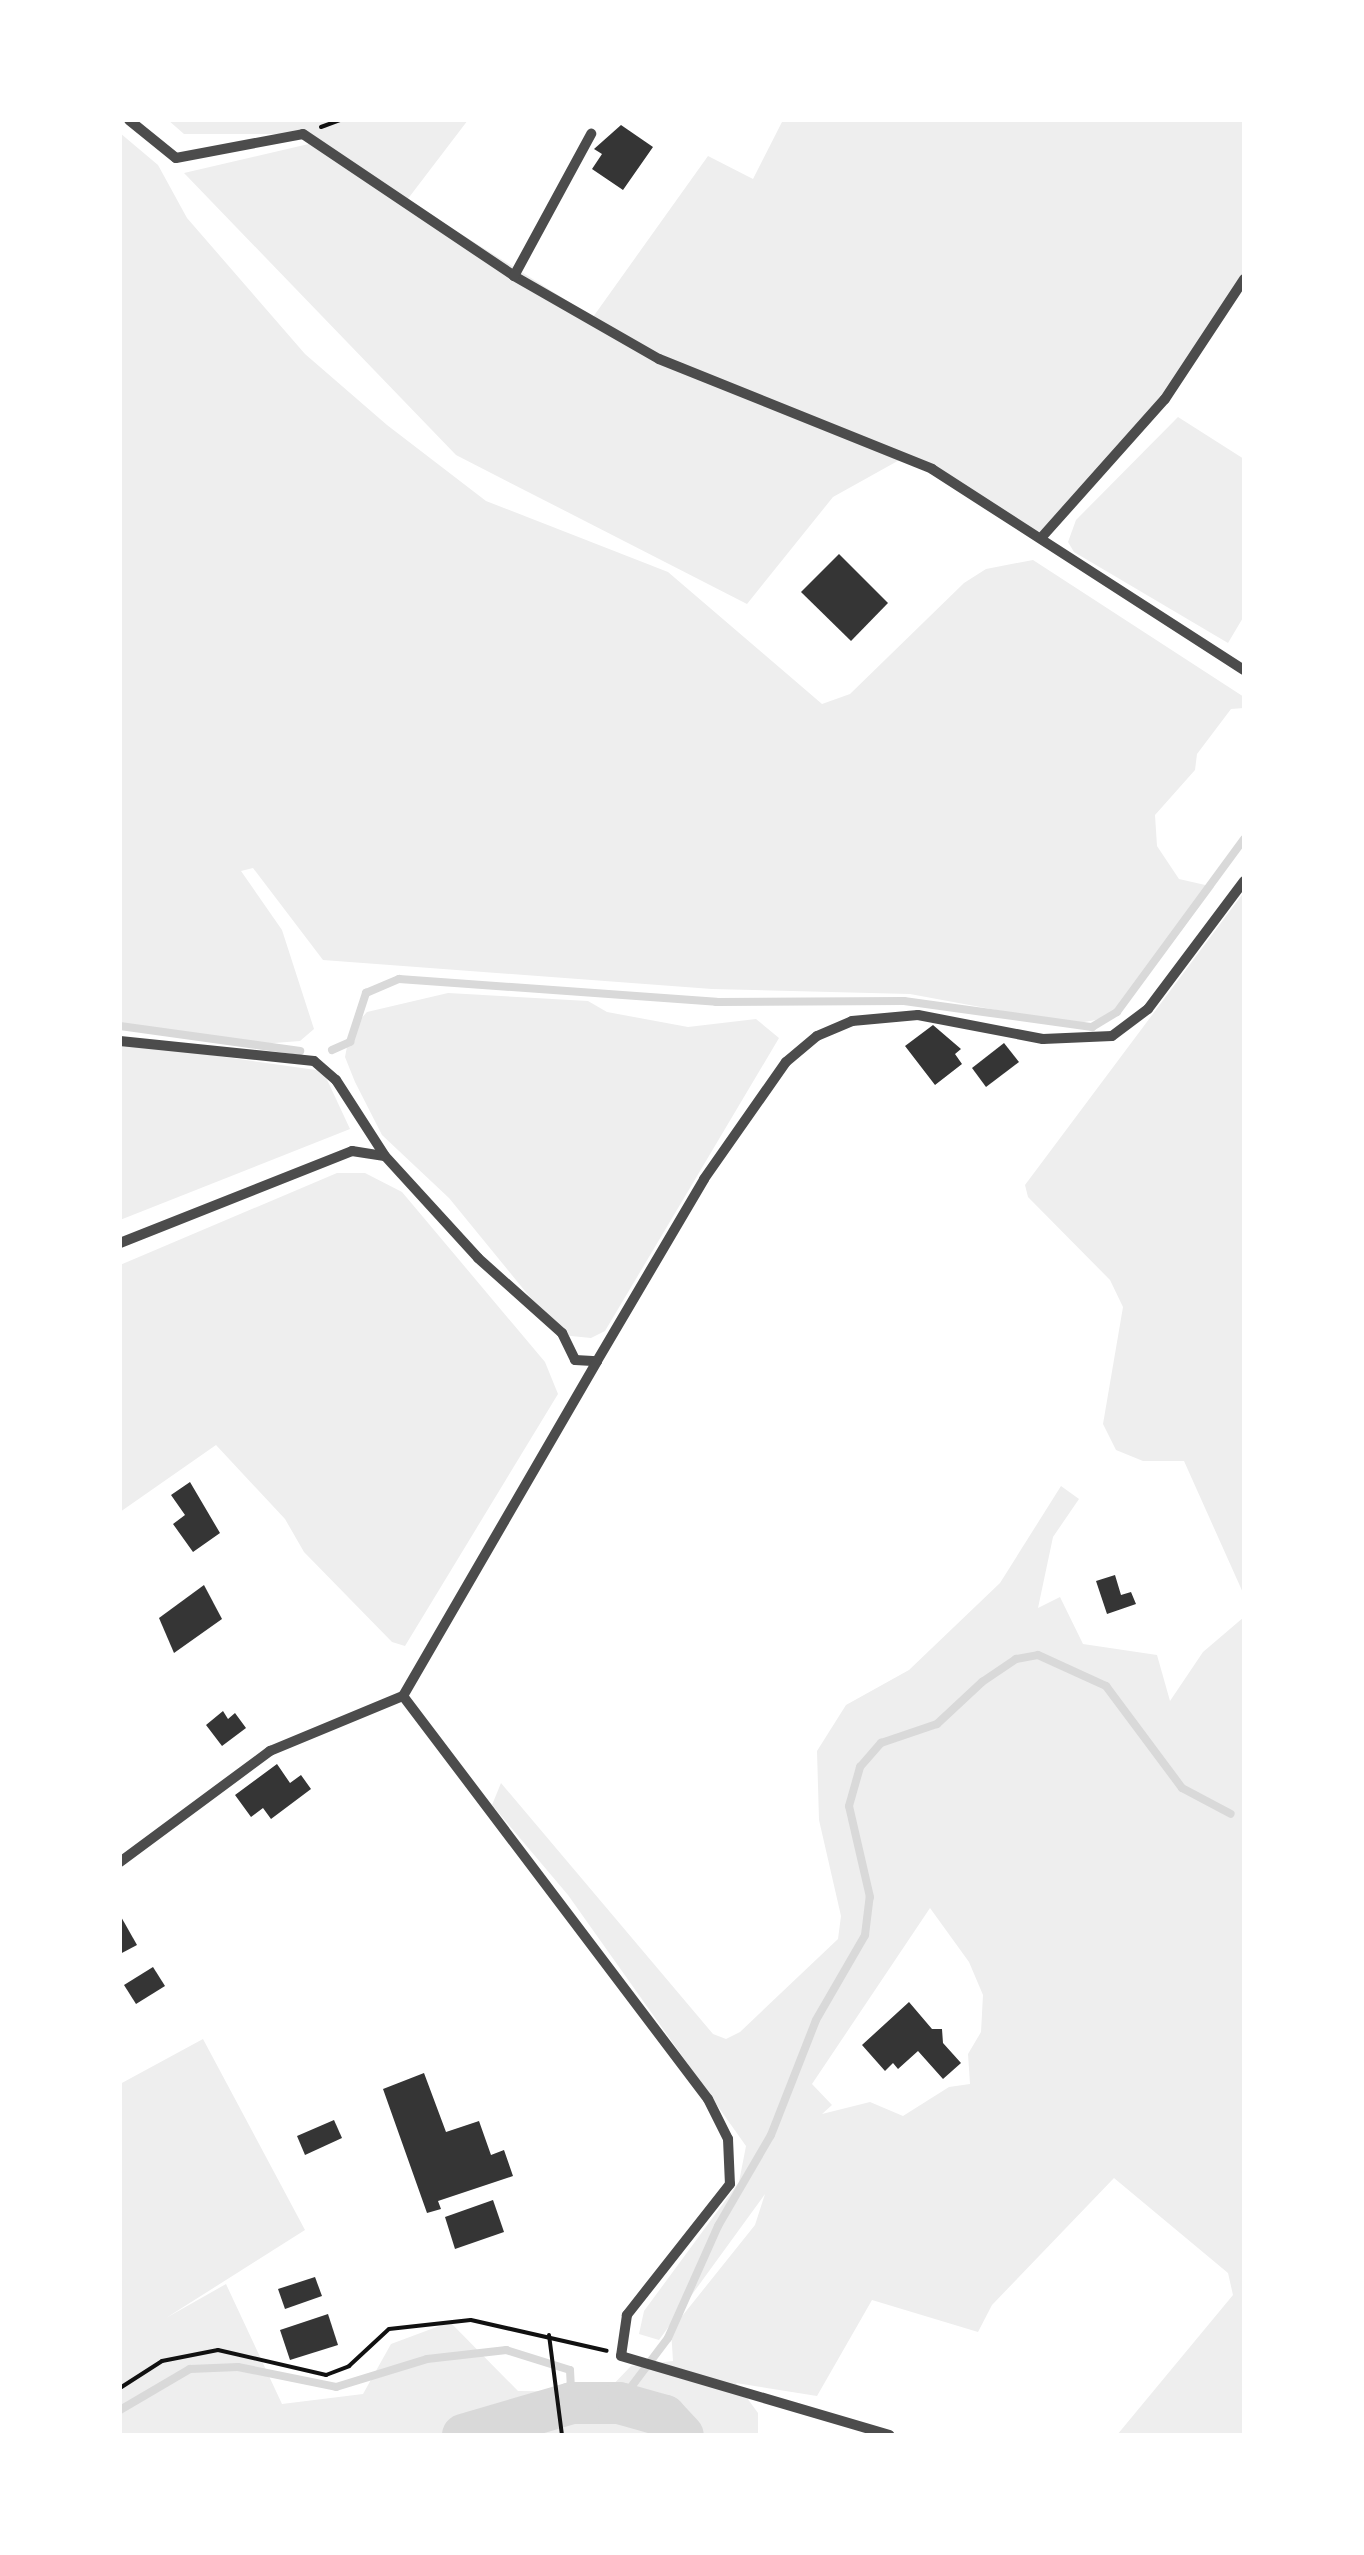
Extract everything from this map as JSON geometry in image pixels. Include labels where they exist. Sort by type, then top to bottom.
[{"type":"street","points":[[129,120],[176,158],[303,134],[514,276],[659,358],[932,469],[1244,670]]},
{"type":"street","points":[[514,276],[591,134]]},
{"type":"street","points":[[1042,538],[1165,399],[1244,279]]},
{"type":"street","points":[[120,1862],[270,1751],[403,1696],[704,1180],[786,1062],[817,1036],[852,1021],[918,1015],[1043,1039],[1112,1036],[1148,1009],[1244,881]]},
{"type":"street","points":[[120,1041],[314,1061],[336,1080],[386,1156],[478,1258],[562,1332],[574,1360],[597,1362]]},
{"type":"street","points":[[120,1243],[352,1151],[386,1156]]},
{"type":"street","points":[[403,1696],[708,2099],[728,2139],[730,2184],[627,2315],[621,2356],[890,2435]]},
{"type":"path","points":[[120,2388],[162,2361],[218,2350],[326,2375],[349,2366],[389,2329],[471,2320],[621,2356]]},
{"type":"path","points":[[549,2336],[562,2435]]},
{"type":"shaded area","points":[[168,120],[468,120],[407,200],[593,317],[708,156],[753,179],[783,120],[1244,120],[1244,279],[1165,399],[1041,538],[903,458],[833,497],[747,604],[456,455],[184,173],[313,143],[303,134],[184,134]]},
{"type":"shaded area","points":[[120,133],[158,165],[187,218],[305,354],[387,425],[486,501],[668,572],[822,704],[850,694],[964,583],[986,569],[1033,560],[1244,697],[1244,708],[1231,709],[1197,754],[1195,770],[1155,815],[1157,846],[1179,879],[1214,887],[1127,1003],[1112,1017],[1073,1024],[910,994],[712,989],[323,960],[253,868],[241,871],[282,930],[314,1029],[300,1041],[261,1044],[120,1024]]},
{"type":"shaded area","points":[[1178,417],[1244,459],[1244,616],[1228,643],[1074,552],[1068,542],[1076,520]]},
{"type":"shaded area","points":[[1244,892],[1244,1595],[1184,1461],[1143,1461],[1116,1450],[1103,1424],[1123,1307],[1110,1280],[1028,1197],[1025,1185]]},
{"type":"shaded area","points":[[448,993],[588,1001],[607,1012],[688,1027],[756,1019],[779,1038],[605,1331],[591,1338],[561,1335],[449,1198],[382,1135],[355,1082],[345,1057],[350,1031],[367,1012]]},
{"type":"shaded area","points":[[120,1042],[323,1071],[350,1129],[120,1220]]},
{"type":"shaded area","points":[[337,1173],[365,1173],[402,1192],[545,1362],[558,1394],[405,1646],[392,1642],[304,1552],[285,1519],[216,1445],[120,1512],[120,1265]]},
{"type":"shaded area","points":[[1061,1486],[1079,1499],[1053,1537],[1038,1608],[1060,1597],[1083,1644],[1157,1655],[1170,1701],[1203,1652],[1244,1617],[1244,2435],[1117,2435],[1233,2295],[1228,2273],[1114,2178],[992,2305],[978,2332],[872,2300],[817,2396],[736,2383],[758,2413],[758,2435],[120,2435],[120,2084],[203,2039],[305,2230],[166,2318],[226,2284],[282,2404],[363,2394],[391,2344],[450,2322],[518,2391],[606,2392],[631,2366],[673,2361],[671,2330],[755,2225],[765,2194],[659,2340],[639,2334],[644,2311],[739,2182],[746,2146],[568,1895],[492,1805],[501,1783],[713,2034],[726,2039],[740,2032],[838,1939],[841,1916],[819,1820],[817,1751],[846,1705],[909,1670],[1000,1583]],"holes":[[[930,1908],[969,1962],[983,1995],[981,2032],[968,2054],[970,2084],[949,2087],[903,2116],[870,2102],[822,2114],[832,2105],[812,2084]]]},
{"type":"building","points":[[621,125],[653,147],[623,190],[592,169],[602,154],[594,149]]},
{"type":"building","points":[[839,554],[888,603],[851,641],[801,592]]},
{"type":"building","points":[[933,1025],[961,1049],[955,1054],[962,1064],[935,1085],[905,1046]]},
{"type":"building","points":[[1004,1043],[1019,1062],[986,1087],[972,1068]]},
{"type":"building","points":[[190,1482],[220,1533],[193,1552],[173,1524],[185,1515],[171,1495]]},
{"type":"building","points":[[1115,1575],[1121,1595],[1131,1592],[1136,1604],[1107,1614],[1096,1581]]},
{"type":"building","points":[[204,1585],[222,1619],[174,1653],[159,1618]]},
{"type":"building","points":[[223,1711],[228,1719],[235,1713],[246,1728],[222,1746],[206,1725]]},
{"type":"building","points":[[277,1764],[290,1783],[301,1775],[311,1789],[271,1819],[263,1808],[251,1817],[235,1795]]},
{"type":"building","points":[[120,1915],[137,1945],[120,1954]]},
{"type":"building","points":[[153,1967],[165,1986],[136,2004],[124,1985]]},
{"type":"building","points":[[909,2002],[932,2029],[942,2029],[943,2043],[961,2063],[943,2079],[918,2051],[898,2069],[893,2063],[885,2071],[862,2045]]},
{"type":"building","points":[[424,2073],[446,2132],[479,2121],[491,2155],[504,2150],[513,2176],[438,2201],[441,2209],[427,2213],[383,2089]]},
{"type":"building","points":[[334,2120],[342,2138],[305,2155],[297,2136]]},
{"type":"building","points":[[493,2200],[504,2232],[455,2249],[445,2217]]},
{"type":"building","points":[[315,2277],[322,2296],[285,2309],[278,2289]]},
{"type":"building","points":[[328,2314],[338,2345],[290,2360],[280,2330]]},
{"type":"waterway","points":[[332,1050],[350,1042],[366,993],[399,979],[716,1002],[904,1001],[1092,1027],[1117,1012],[1244,839]]},
{"type":"waterway","points":[[120,1026],[300,1051]]},
{"type":"waterway","points":[[619,2403],[668,2338],[718,2226],[771,2135],[816,2020],[865,1935],[870,1897],[849,1806],[860,1767],[881,1743],[937,1724],[982,1682],[1016,1659],[1038,1655],[1106,1686],[1182,1788],[1231,1814]]},
{"type":"waterway","points":[[120,2410],[190,2369],[238,2367],[336,2387],[427,2359],[506,2350],[570,2370],[572,2403]]},
{"type":"waterway","points":[[463,2435],[572,2403],[619,2403],[665,2416],[683,2435]]}]
